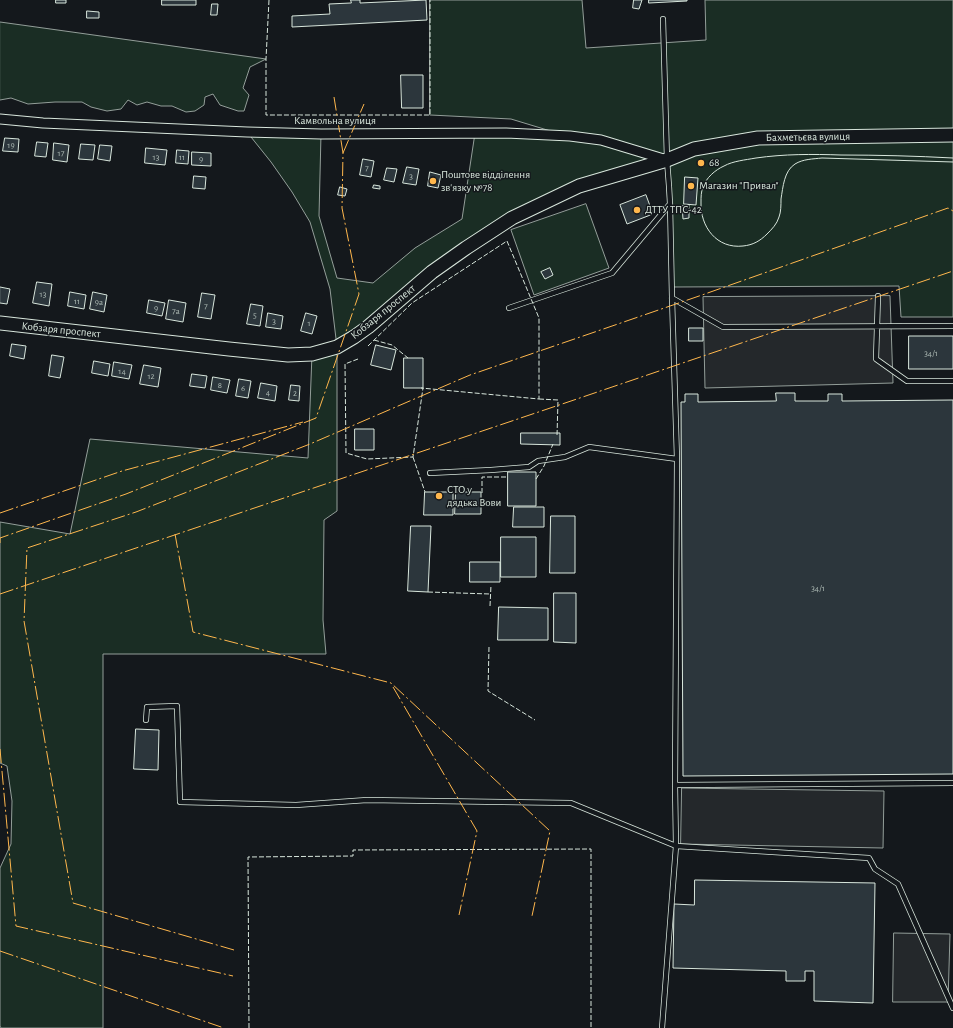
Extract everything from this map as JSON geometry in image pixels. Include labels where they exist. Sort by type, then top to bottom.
[{"type":"main road","name":"Бахметьєва вулиця","points":[[666,160],[694,149],[758,138],[953,135]]},
{"type":"main road","name":"Кобзаря проспект","points":[[0,323],[288,355],[312,354],[336,347],[354,337],[368,327],[432,272],[512,218],[579,186],[666,160]]},
{"type":"street","name":"Камвольна вулиця","points":[[0,120],[247,132],[321,134],[506,133],[570,136],[601,140],[666,160]]},
{"type":"lane","points":[[662,1028],[676,846],[677,459],[670,204],[666,160],[663,18]]},
{"type":"lane","points":[[509,308],[612,273],[670,204]]},
{"type":"lane","points":[[878,296],[876,359],[907,381],[953,381]]},
{"type":"lane","points":[[672,298],[724,327],[953,326]]},
{"type":"lane","points":[[430,473],[529,467],[538,461],[565,458],[589,447],[677,459]]},
{"type":"lane","points":[[146,720],[147,707],[177,706],[180,802],[296,805],[367,800],[571,803],[676,846],[869,858],[875,869],[898,884],[953,1008]]},
{"type":"lane","points":[[675,784],[953,784]]},
{"type":"green space","points":[[430,0],[582,0],[586,48],[706,40],[705,0],[953,0],[953,317],[901,317],[899,286],[671,287],[666,160],[512,218],[337,347],[330,289],[310,222],[292,192],[271,162],[247,132],[321,134],[319,216],[337,278],[373,283],[415,248],[462,219],[475,133],[567,136],[511,119],[430,115]]},
{"type":"green space","points":[[0,22],[266,59],[250,67],[243,88],[249,95],[244,111],[238,111],[220,105],[213,94],[205,97],[204,105],[195,111],[186,112],[172,106],[161,106],[147,102],[137,105],[128,100],[121,109],[107,111],[91,107],[82,102],[28,104],[11,98],[0,100]]},
{"type":"green space","points":[[586,204],[609,268],[534,295],[511,230]]},
{"type":"green space","points":[[337,347],[337,511],[324,520],[323,620],[326,654],[103,654],[103,1028],[1,1028],[0,868],[11,844],[12,801],[7,766],[0,763],[0,522],[70,534],[90,439],[308,458],[312,354]]},
{"type":"shaded area","points":[[890,296],[893,383],[705,388],[703,297]]},
{"type":"shaded area","points":[[682,788],[884,791],[883,848],[681,844]]},
{"type":"shaded area","points":[[894,933],[950,934],[948,1002],[893,1002]]},
{"type":"building","points":[[56,0],[66,0],[66,3],[56,3]]},
{"type":"building","points":[[162,0],[196,0],[196,5],[162,5]]},
{"type":"building","points":[[351,0],[360,0],[360,3],[426,0],[427,20],[292,27],[292,16],[330,14],[329,4],[351,3]]},
{"type":"building","points":[[634,0],[642,0],[639,9],[633,8]]},
{"type":"building","points":[[649,0],[687,0],[687,1],[649,3]]},
{"type":"building","points":[[212,4],[218,4],[217,15],[211,15]]},
{"type":"building","points":[[87,11],[99,12],[99,18],[87,18]]},
{"type":"building","points":[[401,75],[423,75],[423,108],[402,108]]},
{"type":"building","points":[[5,138],[19,139],[18,152],[3,151]]},
{"type":"building","points":[[37,142],[48,143],[46,157],[35,156]]},
{"type":"building","points":[[54,143],[69,145],[67,162],[53,160]]},
{"type":"building","points":[[81,144],[95,145],[93,160],[79,159]]},
{"type":"building","points":[[100,145],[112,146],[110,161],[98,159]]},
{"type":"building","points":[[146,148],[167,150],[165,165],[145,163]]},
{"type":"building","points":[[177,150],[189,151],[188,164],[176,163]]},
{"type":"building","points":[[192,152],[211,153],[211,166],[192,165]]},
{"type":"building","points":[[363,159],[374,161],[371,177],[360,175]]},
{"type":"building","points":[[407,167],[419,169],[416,185],[403,183]]},
{"type":"building","points":[[387,168],[397,169],[394,182],[384,180]]},
{"type":"building","points":[[430,172],[441,175],[438,188],[428,186]]},
{"type":"building","points":[[194,176],[206,177],[205,189],[193,188]]},
{"type":"building","name":"Магазин \"Привал\"","points":[[685,177],[698,178],[696,205],[684,204]]},
{"type":"building","points":[[374,185],[380,186],[380,189],[373,188]]},
{"type":"building","points":[[340,187],[347,189],[345,196],[338,195]]},
{"type":"building","name":"ДТТУ ТПС-42","points":[[646,195],[653,214],[627,224],[620,205]]},
{"type":"building","points":[[689,205],[689,218],[683,219],[682,206]]},
{"type":"building","points":[[550,268],[553,275],[545,279],[541,272]]},
{"type":"building","points":[[37,282],[52,284],[49,306],[33,303]]},
{"type":"building","points":[[0,287],[10,289],[7,304],[0,303]]},
{"type":"building","points":[[70,292],[86,295],[84,309],[68,306]]},
{"type":"building","points":[[93,292],[107,295],[104,312],[90,309]]},
{"type":"building","points":[[202,293],[215,295],[211,319],[198,317]]},
{"type":"building","points":[[149,300],[165,303],[162,316],[147,313]]},
{"type":"building","points":[[169,300],[186,303],[183,322],[166,319]]},
{"type":"building","points":[[251,304],[263,306],[260,326],[247,324]]},
{"type":"building","points":[[268,313],[283,316],[281,329],[266,327]]},
{"type":"building","points":[[306,313],[317,316],[312,334],[301,331]]},
{"type":"building","points":[[689,328],[703,328],[703,341],[689,341]]},
{"type":"building","points":[[909,336],[953,336],[953,369],[909,369]]},
{"type":"building","points":[[12,344],[26,346],[24,359],[10,356]]},
{"type":"building","points":[[376,345],[396,350],[391,370],[371,365]]},
{"type":"building","points":[[52,355],[64,357],[60,378],[49,376]]},
{"type":"building","points":[[404,358],[423,358],[423,388],[404,388]]},
{"type":"building","points":[[94,361],[110,364],[108,376],[92,373]]},
{"type":"building","points":[[114,362],[132,365],[129,379],[112,376]]},
{"type":"building","points":[[144,365],[161,368],[158,387],[140,384]]},
{"type":"building","points":[[192,374],[207,376],[205,388],[190,386]]},
{"type":"building","points":[[213,377],[230,380],[227,393],[211,390]]},
{"type":"building","points":[[239,379],[251,381],[248,398],[236,396]]},
{"type":"building","points":[[261,383],[277,386],[275,401],[258,398]]},
{"type":"building","points":[[291,385],[300,386],[299,401],[289,400]]},
{"type":"building","points":[[776,393],[795,393],[795,401],[828,401],[828,394],[842,394],[842,401],[953,400],[953,774],[683,776],[681,402],[685,402],[685,394],[698,394],[698,402],[776,401]]},
{"type":"building","points":[[355,429],[374,429],[374,450],[355,450]]},
{"type":"building","points":[[521,433],[560,433],[560,445],[521,444]]},
{"type":"building","points":[[508,472],[536,472],[536,506],[508,506]]},
{"type":"building","points":[[425,492],[453,492],[453,515],[424,515]]},
{"type":"building","points":[[456,492],[481,492],[481,514],[455,514]]},
{"type":"building","points":[[514,507],[544,507],[544,527],[513,527]]},
{"type":"building","points":[[551,516],[575,516],[575,573],[550,573]]},
{"type":"building","points":[[411,526],[431,526],[428,592],[408,591]]},
{"type":"building","points":[[501,537],[536,537],[536,577],[501,577]]},
{"type":"building","points":[[470,562],[500,562],[500,582],[470,582]]},
{"type":"building","points":[[554,593],[576,593],[576,643],[554,642]]},
{"type":"building","points":[[499,607],[548,608],[548,640],[498,640]]},
{"type":"building","points":[[136,729],[159,730],[158,770],[134,769]]},
{"type":"building","points":[[695,880],[875,883],[873,1003],[814,1001],[814,971],[805,971],[805,981],[786,981],[786,971],[673,968],[674,904],[694,905]]},
{"type":"tram line","points":[[953,158],[809,154],[756,158],[739,161],[731,163],[714,172],[706,180],[701,193],[701,211],[707,228],[718,240],[725,244],[743,246],[753,244],[762,239],[776,224],[780,213],[782,189],[786,175],[791,167],[798,162],[822,158],[953,162]]},
{"type":"fence","points":[[269,0],[266,59],[266,115],[430,115],[430,0]]},
{"type":"fence","points":[[368,346],[412,303],[507,241],[539,318],[539,399],[421,388]]},
{"type":"fence","points":[[374,340],[392,345],[408,358]]},
{"type":"fence","points":[[358,359],[345,364],[346,453],[367,459],[413,457],[423,388]]},
{"type":"fence","points":[[539,399],[558,400],[557,436]]},
{"type":"fence","points":[[536,479],[544,466],[553,444]]},
{"type":"fence","points":[[413,457],[425,492]]},
{"type":"fence","points":[[482,493],[482,477],[508,477]]},
{"type":"fence","points":[[490,606],[491,585]]},
{"type":"fence","points":[[428,592],[490,594]]},
{"type":"fence","points":[[489,647],[488,691],[535,720]]},
{"type":"fence","points":[[249,1028],[248,857],[353,856],[353,850],[591,849],[591,1028]]},
{"type":"power","points":[[0,543],[0,538],[126,494],[316,418],[359,294],[342,208],[343,153],[334,97]]},
{"type":"power","points":[[343,153],[364,104]]},
{"type":"power","points":[[234,950],[73,903],[24,621],[27,548],[136,512],[310,444],[470,375],[948,208],[953,211]]},
{"type":"power","points":[[0,594],[953,271]]},
{"type":"power","points":[[0,513],[122,471],[303,422]]},
{"type":"power","points":[[175,534],[193,632],[391,683],[550,831],[532,916]]},
{"type":"power","points":[[393,687],[477,831],[459,915]]},
{"type":"power","points":[[0,749],[16,926],[233,976]]},
{"type":"power","points":[[0,951],[224,1028]]},
{"type":"place","name":"68","points":[[701,163]]},
{"type":"place","name":"Поштове відділення зв'язку №78","points":[[433,181]]},
{"type":"place","name":"Магазин \"Привал\"","points":[[691,186]]},
{"type":"place","name":"ДТТУ ТПС-42","points":[[637,210]]},
{"type":"place","name":"СТО у дядька Вови","points":[[439,496]]}]
